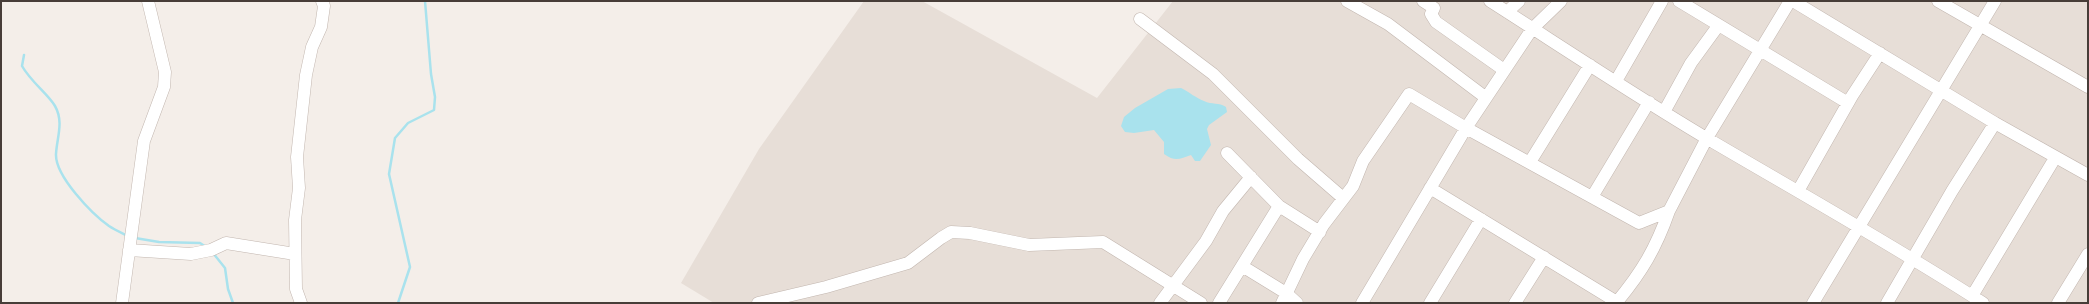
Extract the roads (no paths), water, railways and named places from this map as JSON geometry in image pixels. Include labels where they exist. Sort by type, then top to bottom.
[{"type":"street","points":[[122,303],[144,141],[164,87],[165,72],[148,1]]},
{"type":"street","points":[[301,303],[296,289],[295,254],[295,220],[299,188],[297,158],[301,113],[312,47],[321,27],[324,6],[322,1]]},
{"type":"street","points":[[1347,1],[1388,24],[1485,97]]},
{"type":"street","points":[[1423,1],[1434,8],[1432,11],[1433,19],[1504,70]]},
{"type":"street","points":[[1490,1],[1664,112],[1858,226],[1983,303]]},
{"type":"street","points":[[1507,12],[1518,1]]},
{"type":"street","points":[[1362,303],[1485,97],[1532,29],[1561,1]]},
{"type":"street","points":[[1616,81],[1662,1]]},
{"type":"street","points":[[1430,188],[1617,303],[1641,270],[1658,241],[1669,211],[1707,138],[1790,1]]},
{"type":"street","points":[[1793,1],[1995,123],[2055,158],[2088,175]]},
{"type":"street","points":[[1938,1],[1980,27],[2088,88]]},
{"type":"street","points":[[1813,303],[1858,226],[1995,1]]},
{"type":"street","points":[[1685,3],[1718,26],[1848,103]]},
{"type":"street","points":[[1140,19],[1213,74],[1298,159],[1343,198]]},
{"type":"street","points":[[1664,112],[1691,63],[1718,26]]},
{"type":"street","points":[[1798,191],[1848,103],[1880,53]]},
{"type":"street","points":[[1530,162],[1590,66]]},
{"type":"street","points":[[1284,298],[1303,259],[1343,198],[1354,186],[1363,161],[1409,94],[1466,128],[1639,223],[1669,211]]},
{"type":"street","points":[[1592,197],[1649,102]]},
{"type":"street","points":[[1887,303],[1952,191],[1995,123]]},
{"type":"street","points":[[1227,153],[1279,206],[1320,232]]},
{"type":"street","points":[[1972,296],[2055,158]]},
{"type":"street","points":[[1160,303],[1206,241],[1223,211],[1251,177]]},
{"type":"street","points":[[1220,303],[1279,206]]},
{"type":"street","points":[[1430,303],[1481,219]]},
{"type":"street","points":[[758,303],[826,287],[908,263],[941,238],[952,232],[970,233],[1029,245],[1103,242],[1201,303]]},
{"type":"street","points":[[129,250],[192,254],[211,250],[226,243],[295,254]]},
{"type":"street","points":[[2058,303],[2083,274],[2088,254]]},
{"type":"street","points":[[1515,303],[1544,257]]},
{"type":"street","points":[[1242,266],[1284,298],[1297,303]]},
{"type":"water","points":[[1181,88],[1204,101],[1226,107],[1227,112],[1209,125],[1207,129],[1211,145],[1200,161],[1195,161],[1191,155],[1184,158],[1174,159],[1164,154],[1164,142],[1154,130],[1134,133],[1125,132],[1121,126],[1124,117],[1135,108],[1168,89]]},
{"type":"waterway","points":[[398,303],[410,267],[389,174],[395,138],[408,123],[434,110],[435,97],[431,74],[425,1]]},
{"type":"waterway","points":[[24,55],[22,66],[52,101],[58,112],[60,124],[56,154],[57,163],[61,173],[76,194],[93,213],[109,226],[128,236]]},
{"type":"waterway","points":[[135,238],[159,242],[200,243],[206,247]]},
{"type":"waterway","points":[[213,253],[225,268],[228,289],[233,303]]}]
